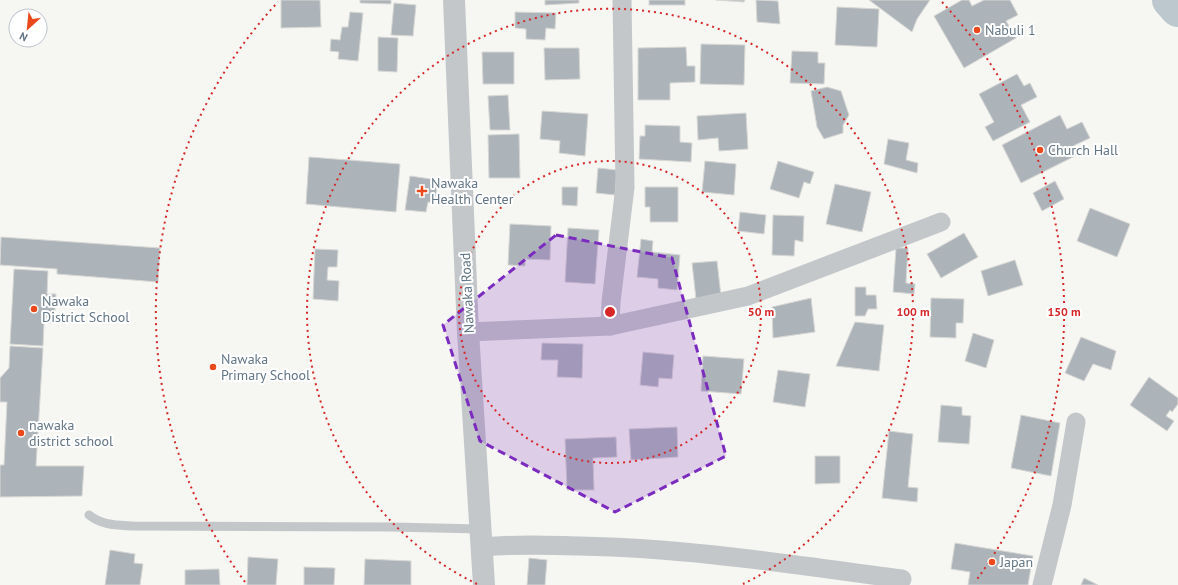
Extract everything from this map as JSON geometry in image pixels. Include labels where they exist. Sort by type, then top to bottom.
[{"type":"street","name":"Nawaka Road","points":[[454,0],[468,332],[484,585]]},
{"type":"street","points":[[610,326],[611,302],[625,187],[622,0]]},
{"type":"street","points":[[468,332],[610,326],[748,296],[941,222]]},
{"type":"street","points":[[1042,585],[1062,505],[1076,422]]},
{"type":"street","points":[[482,538],[510,544],[622,546],[694,552],[902,579]]},
{"type":"lane","points":[[89,515],[98,522],[112,525],[392,526],[482,538]]},
{"type":"highlighted area","points":[[556,235],[672,258],[726,456],[615,512],[480,441],[443,325]]},
{"type":"building","points":[[281,0],[320,0],[321,27],[281,28]]},
{"type":"building","points":[[360,0],[391,0],[391,4],[360,3]]},
{"type":"building","points":[[545,0],[579,0],[579,3],[545,5]]},
{"type":"building","points":[[649,0],[685,0],[685,5],[649,5]]},
{"type":"building","points":[[716,0],[745,0],[744,2]]},
{"type":"building","points":[[756,0],[778,1],[780,24],[757,22]]},
{"type":"building","points":[[869,0],[930,0],[917,19],[912,32]]},
{"type":"building","name":"Nabuli 1","points":[[962,0],[969,0],[972,6],[984,0],[1010,0],[1018,15],[1006,21],[1016,38],[964,68],[934,16]]},
{"type":"building","points":[[394,3],[416,5],[413,36],[391,35]]},
{"type":"building","points":[[837,7],[879,9],[877,47],[835,45]]},
{"type":"building","points":[[350,12],[363,13],[358,61],[338,59],[339,52],[330,51],[331,39],[340,40],[342,27],[348,27]]},
{"type":"building","points":[[515,12],[556,13],[555,29],[546,28],[545,40],[526,39],[526,29],[515,28]]},
{"type":"building","points":[[378,37],[398,38],[397,72],[378,71]]},
{"type":"building","points":[[701,44],[745,45],[744,85],[700,84]]},
{"type":"building","points":[[686,47],[687,66],[695,66],[695,82],[670,83],[670,100],[638,100],[638,48]]},
{"type":"building","points":[[544,48],[579,48],[580,79],[545,80]]},
{"type":"building","points":[[792,51],[818,52],[818,63],[825,63],[824,84],[790,83]]},
{"type":"building","points":[[482,52],[514,52],[514,84],[483,84]]},
{"type":"building","points":[[1017,74],[1024,86],[1030,83],[1037,97],[1021,105],[1030,122],[993,141],[985,127],[994,122],[979,94]]},
{"type":"building","points":[[827,87],[841,91],[849,115],[843,125],[843,133],[824,139],[817,127],[811,91]]},
{"type":"building","points":[[508,95],[510,130],[490,130],[488,96]]},
{"type":"building","points":[[542,111],[588,114],[585,156],[559,153],[560,141],[540,139]]},
{"type":"building","points":[[746,113],[748,149],[719,151],[718,138],[698,140],[697,116]]},
{"type":"building","name":"Church Hall","points":[[1060,115],[1067,129],[1082,122],[1090,138],[1073,146],[1077,155],[1021,183],[1002,145]]},
{"type":"building","points":[[645,125],[680,126],[680,142],[692,143],[691,162],[639,159],[640,136],[645,136]]},
{"type":"building","points":[[519,134],[520,178],[489,178],[488,135]]},
{"type":"building","points":[[888,139],[909,143],[906,160],[918,163],[917,173],[884,164]]},
{"type":"building","points":[[309,157],[400,164],[396,212],[306,204]]},
{"type":"building","points":[[705,161],[736,164],[734,195],[702,192]]},
{"type":"building","points":[[778,161],[814,172],[810,184],[804,182],[799,198],[770,189]]},
{"type":"building","points":[[598,168],[617,170],[615,195],[596,193]]},
{"type":"building","name":"Nawaka Health Center","points":[[410,176],[438,180],[435,203],[428,202],[426,212],[405,210]]},
{"type":"building","points":[[1055,181],[1064,199],[1042,211],[1033,193]]},
{"type":"building","points":[[835,184],[871,192],[862,232],[826,224]]},
{"type":"building","points":[[562,187],[578,187],[577,206],[562,205]]},
{"type":"building","points":[[645,187],[678,187],[678,222],[650,222],[650,207],[645,207]]},
{"type":"building","points":[[1090,208],[1130,224],[1117,257],[1077,241]]},
{"type":"building","points":[[740,212],[766,215],[764,234],[738,231]]},
{"type":"building","points":[[773,215],[804,216],[803,242],[795,240],[794,256],[772,255]]},
{"type":"building","points":[[510,224],[551,226],[550,260],[525,259],[525,266],[508,265]]},
{"type":"building","points":[[568,228],[599,230],[595,284],[565,282]]},
{"type":"building","points":[[964,233],[978,257],[941,278],[927,254]]},
{"type":"building","name":"nawaka district school","points":[[1,237],[160,248],[158,282],[57,274],[57,269],[0,265]]},
{"type":"building","points":[[641,239],[653,241],[652,252],[680,255],[677,290],[658,288],[658,279],[637,277]]},
{"type":"building","points":[[896,248],[908,248],[906,283],[915,284],[914,294],[893,292]]},
{"type":"building","points":[[315,249],[338,250],[337,267],[328,267],[327,280],[339,281],[338,301],[313,299]]},
{"type":"building","points":[[1015,260],[1023,285],[988,296],[981,271]]},
{"type":"building","points":[[717,261],[721,296],[696,299],[692,263]]},
{"type":"building","name":"Nawaka District School","points":[[14,269],[48,271],[47,294],[56,294],[54,323],[44,323],[43,346],[10,344]]},
{"type":"building","points":[[855,287],[866,287],[866,295],[876,295],[877,309],[868,309],[865,316],[855,316]]},
{"type":"building","points":[[811,298],[815,332],[773,338],[772,307]]},
{"type":"building","points":[[931,298],[964,299],[963,323],[956,323],[956,338],[930,337]]},
{"type":"building","points":[[855,322],[884,325],[879,371],[836,366]]},
{"type":"building","points":[[973,333],[994,340],[986,368],[965,361]]},
{"type":"building","points":[[1081,337],[1116,351],[1111,370],[1093,364],[1084,381],[1065,373]]},
{"type":"building","points":[[542,343],[583,344],[582,378],[557,377],[558,360],[541,360]]},
{"type":"building","name":"nawaka district school","points":[[10,346],[43,348],[36,466],[84,466],[82,496],[0,497],[0,465],[4,465],[7,402],[0,402],[0,378],[9,368]]},
{"type":"building","points":[[643,352],[674,355],[672,379],[659,378],[658,387],[640,385]]},
{"type":"building","points":[[703,356],[744,359],[741,394],[701,391]]},
{"type":"building","points":[[778,370],[810,374],[805,407],[773,402]]},
{"type":"building","points":[[1149,377],[1178,398],[1178,404],[1172,412],[1170,410],[1166,416],[1174,421],[1167,431],[1130,405]]},
{"type":"building","points":[[941,405],[962,407],[962,415],[971,416],[969,444],[938,442]]},
{"type":"building","points":[[1021,415],[1060,423],[1051,476],[1011,468]]},
{"type":"building","points":[[677,427],[678,457],[631,460],[629,429]]},
{"type":"building","points":[[889,431],[913,434],[908,487],[918,488],[917,502],[882,498]]},
{"type":"building","points":[[616,437],[617,457],[593,458],[594,490],[567,490],[565,439]]},
{"type":"building","points":[[815,456],[840,456],[840,483],[815,484]]},
{"type":"building","name":"Japan","points":[[955,543],[1033,556],[1028,585],[968,585],[970,572],[951,569]]},
{"type":"building","points":[[110,550],[135,554],[134,563],[143,564],[140,585],[105,585]]},
{"type":"building","points":[[248,557],[278,559],[276,585],[247,585]]},
{"type":"building","points":[[529,558],[547,560],[545,585],[527,585]]},
{"type":"building","points":[[365,559],[411,561],[411,585],[364,585]]},
{"type":"building","points":[[304,567],[335,568],[334,585],[304,585]]},
{"type":"building","points":[[219,569],[220,585],[185,585],[185,570]]},
{"type":"building","points":[[1084,578],[1098,585],[1081,585]]},
{"type":"waterway","points":[[1170,0],[1178,9]]},
{"type":"place","name":"Nabuli 1","points":[[977,30]]},
{"type":"place","name":"Church Hall","points":[[1040,150]]},
{"type":"place","name":"Nawaka Health Center","points":[[422,191]]},
{"type":"place","name":"Nawaka District School","points":[[34,309]]},
{"type":"place","name":"Nawaka Primary School","points":[[213,367]]},
{"type":"place","name":"nawaka district school","points":[[21,433]]},
{"type":"place","name":"Japan","points":[[992,562]]}]
